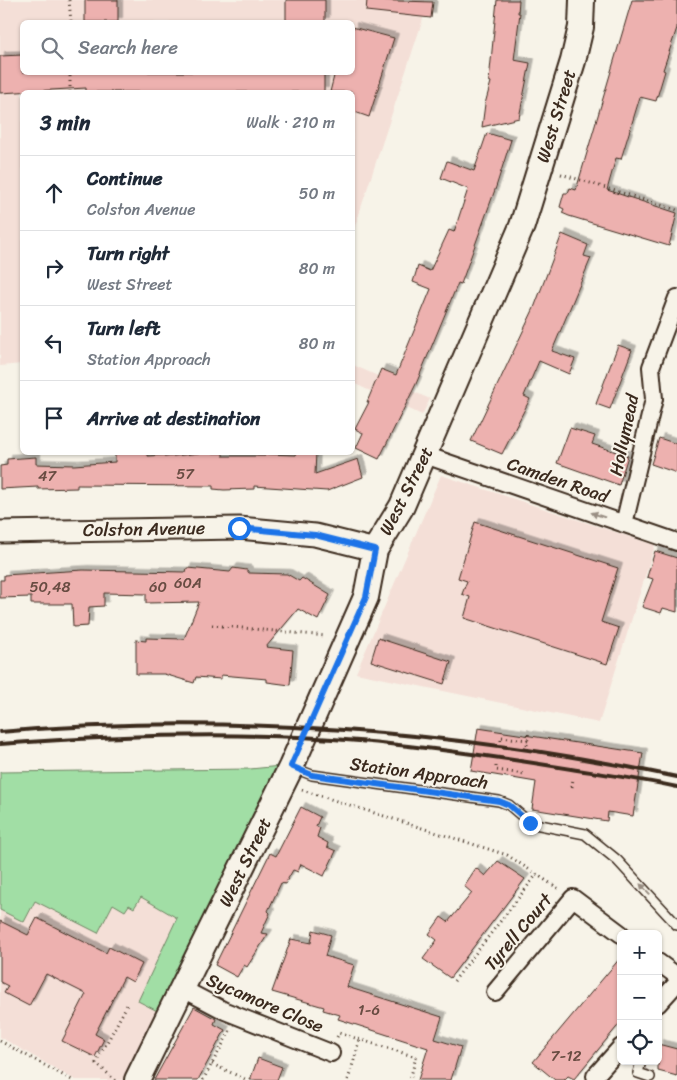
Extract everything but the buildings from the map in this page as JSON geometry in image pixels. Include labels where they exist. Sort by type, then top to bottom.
[{"type":"main road","points":[[581,27],[582,0]]},
{"type":"main road","name":"West Street","points":[[137,1080],[287,775],[366,597],[375,550],[402,506],[522,226],[581,27]]},
{"type":"street","name":"West Street","points":[[581,27],[596,0]]},
{"type":"street","name":"Hollymead","points":[[624,524],[654,399],[651,367],[677,298]]},
{"type":"street","name":"Camden Road","points":[[425,455],[677,542]]},
{"type":"street","name":"Colston Avenue","points":[[0,532],[239,528],[315,535],[375,550]]},
{"type":"street","name":"Tyrell Court","points":[[495,992],[573,898],[617,931]]},
{"type":"street","points":[[662,965],[677,976]]},
{"type":"street","points":[[662,1000],[677,983]]},
{"type":"street","name":"Sycamore Close","points":[[183,989],[225,1011],[331,1052]]},
{"type":"street","points":[[595,1076],[617,1051]]},
{"type":"lane","name":"Station Approach","points":[[287,775],[312,775],[499,801],[509,805],[530,823],[584,834],[617,860],[677,925]]},
{"type":"lane","points":[[640,1065],[638,1073],[650,1077]]},
{"type":"path","points":[[70,0],[70,20]]},
{"type":"path","points":[[70,75],[70,90]]},
{"type":"path","points":[[540,167],[677,210]]},
{"type":"path","points":[[212,625],[347,638]]},
{"type":"path","points":[[500,741],[501,737],[528,742],[529,730]]},
{"type":"path","points":[[496,766],[496,770],[524,774]]},
{"type":"path","points":[[287,775],[507,855],[573,898]]},
{"type":"path","points":[[572,778],[572,788]]},
{"type":"path","points":[[454,981],[536,874]]},
{"type":"path","points":[[115,1080],[96,1063],[127,1005]]},
{"type":"path","points":[[203,1080],[233,1026]]},
{"type":"path","points":[[348,1080],[360,1040],[416,1057],[410,1080]]},
{"type":"path","points":[[0,1041],[72,1080]]},
{"type":"path","points":[[212,1064],[247,1080]]},
{"type":"shaded area","points":[[0,0],[425,0],[424,16],[355,226],[355,90],[20,90],[20,364],[0,366]]},
{"type":"shaded area","points":[[355,366],[430,399],[422,415],[355,384]]},
{"type":"shaded area","points":[[441,475],[655,545],[599,723],[356,673]]},
{"type":"shaded area","points":[[281,766],[132,1080],[75,1080],[0,1037],[0,772],[250,769]]},
{"type":"green space","points":[[281,766],[165,1015],[138,1001],[177,918],[141,897],[134,908],[129,905],[125,911],[113,904],[98,933],[35,901],[24,922],[0,910],[0,772],[250,769]]},
{"type":"railway","points":[[0,732],[169,724],[255,725],[340,730],[426,737],[511,747],[677,777]]},
{"type":"railway","points":[[0,744],[180,735],[314,738],[385,743],[514,760],[677,787]]},
{"type":"route","points":[[239,528],[315,535],[375,550],[366,597],[318,701],[291,766],[312,775],[499,801],[509,805],[530,823]]}]
